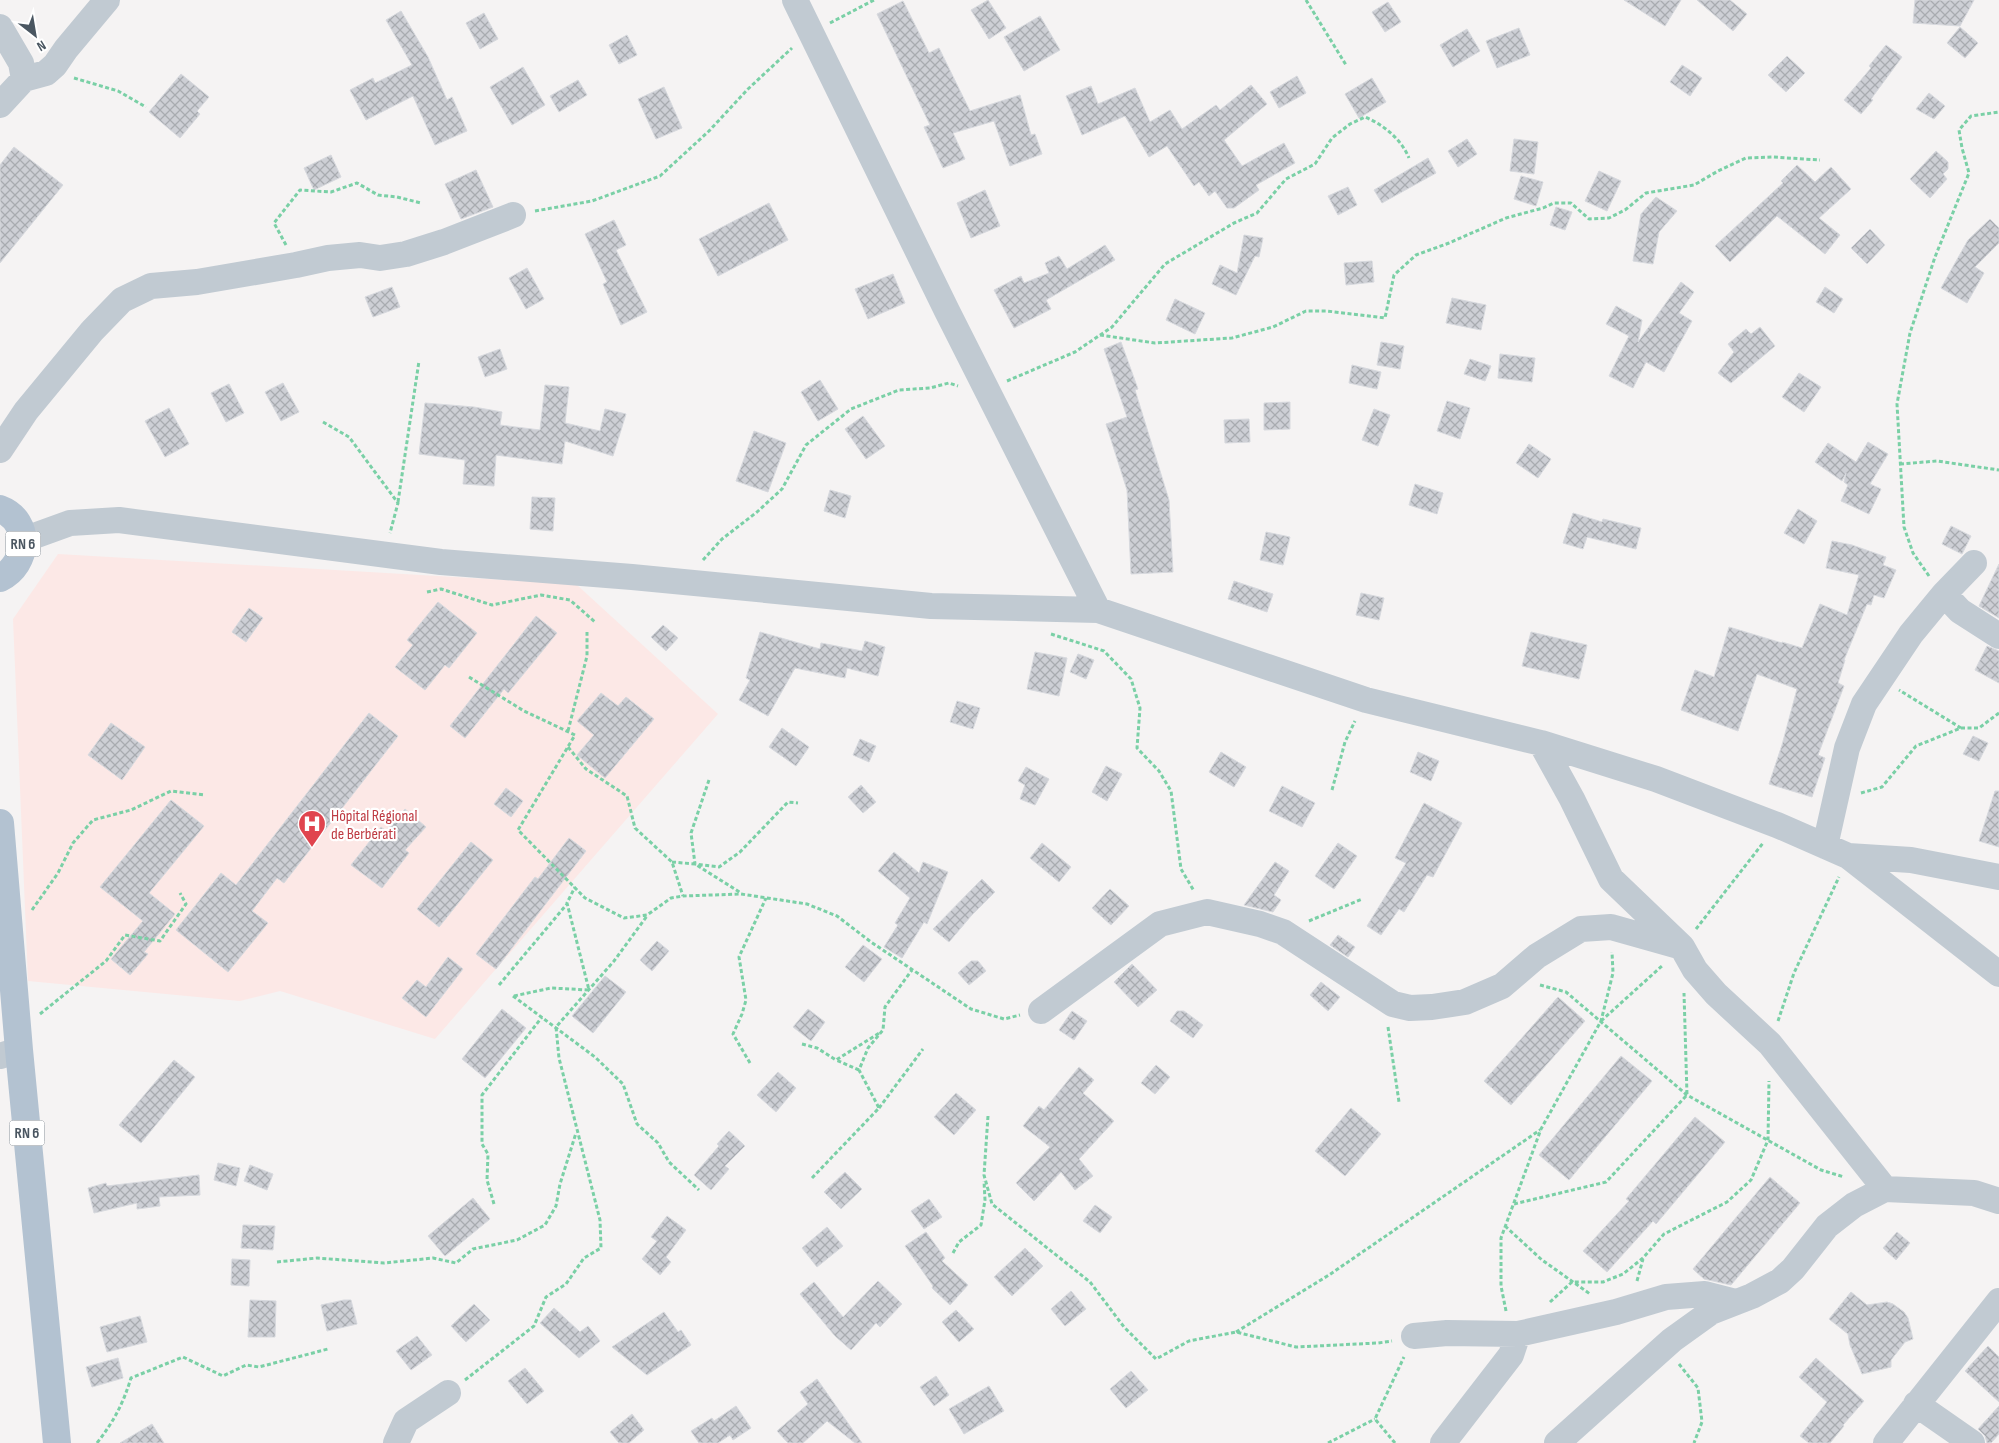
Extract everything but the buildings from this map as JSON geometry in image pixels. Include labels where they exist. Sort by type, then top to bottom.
[{"type":"main road","name":"RN 6","points":[[0,509],[13,518],[20,528],[23,540],[23,551],[19,561],[12,571],[0,578]]},
{"type":"main road","name":"RN 6","points":[[0,823],[10,938],[11,1028],[57,1443]]},
{"type":"street","points":[[0,105],[24,78],[46,72],[55,65],[107,0]]},
{"type":"street","points":[[795,0],[987,390],[1098,610]]},
{"type":"street","points":[[0,27],[21,63],[24,78]]},
{"type":"street","points":[[0,450],[26,411],[92,331],[122,300],[151,286],[197,282],[328,258],[360,255],[380,258],[406,254],[444,242],[513,215]]},
{"type":"street","points":[[23,540],[70,523],[119,520],[441,562],[683,582],[931,606],[1098,610],[1366,700],[1541,743],[1656,779],[1777,825],[1837,851],[1999,974]]},
{"type":"street","points":[[1837,851],[1836,799],[1847,748],[1864,704],[1911,634],[1944,594],[1974,563]]},
{"type":"street","points":[[1944,594],[1960,611],[1999,636]]},
{"type":"street","points":[[1541,743],[1572,798],[1611,879],[1682,948],[1696,970],[1716,994],[1770,1044],[1885,1189]]},
{"type":"street","points":[[1837,851],[1912,860],[1999,877]]},
{"type":"street","points":[[1040,1010],[1160,924],[1207,912],[1260,924],[1283,932],[1393,1004],[1410,1008],[1465,1002],[1502,986],[1537,956],[1581,929],[1611,927],[1682,948]]},
{"type":"street","points":[[1974,1194],[1999,1187]]},
{"type":"street","points":[[1557,1443],[1672,1340],[1711,1312],[1780,1281],[1793,1269],[1826,1226],[1854,1205],[1885,1189],[1974,1194],[1999,1201]]},
{"type":"street","points":[[1414,1336],[1447,1333],[1518,1334],[1623,1311],[1666,1297],[1705,1294],[1736,1302]]},
{"type":"street","points":[[1886,1443],[1999,1302]]},
{"type":"street","points":[[1443,1443],[1511,1355],[1518,1334]]},
{"type":"street","points":[[396,1443],[406,1421],[448,1393]]},
{"type":"street","points":[[1916,1404],[1972,1443]]},
{"type":"path","points":[[513,215],[592,201],[660,176],[709,131],[748,89],[811,32],[874,0]]},
{"type":"path","points":[[1306,0],[1346,65]]},
{"type":"path","points":[[55,65],[76,78],[118,91],[146,107]]},
{"type":"path","points":[[1944,594],[1913,553],[1904,528],[1897,404],[1910,333],[1935,257],[1969,173],[1959,130],[1971,116],[1999,112]]},
{"type":"path","points":[[683,582],[722,539],[782,489],[806,445],[851,409],[899,390],[930,388],[949,383],[965,389],[987,390],[1075,352],[1112,327],[1165,264],[1234,223],[1257,213],[1286,179],[1315,164],[1332,138],[1350,124],[1365,117],[1378,122],[1386,128],[1406,150],[1409,158]]},
{"type":"path","points":[[1100,335],[1155,343],[1232,338],[1274,327],[1306,311],[1327,311],[1385,318],[1394,275],[1416,255],[1506,218],[1554,203],[1571,203],[1589,219],[1609,218],[1625,210],[1646,193],[1694,185],[1718,170],[1746,158],[1772,157],[1820,160]]},
{"type":"path","points":[[296,265],[274,223],[300,190],[331,192],[357,183],[378,195],[398,197],[421,203]]},
{"type":"path","points":[[385,555],[398,503],[419,361]]},
{"type":"path","points":[[323,422],[349,437],[398,503]]},
{"type":"path","points":[[1900,464],[1937,461],[1999,470]]},
{"type":"path","points":[[427,592],[441,589],[492,605],[541,595],[570,600],[595,622]]},
{"type":"path","points":[[568,731],[587,656],[588,632]]},
{"type":"path","points":[[1050,634],[1104,651],[1131,679],[1140,708],[1137,748],[1159,771],[1171,791],[1182,869],[1207,912]]},
{"type":"path","points":[[469,678],[524,711],[575,734],[518,830],[585,898],[624,918],[647,915]]},
{"type":"path","points":[[1880,678],[1961,728]]},
{"type":"path","points":[[1332,790],[1346,742],[1366,700]]},
{"type":"path","points":[[1836,799],[1882,787],[1916,746],[1961,728],[1979,728],[1999,713]]},
{"type":"path","points":[[568,747],[586,769],[627,796],[635,828],[672,862],[682,896]]},
{"type":"path","points":[[694,864],[691,833],[709,780]]},
{"type":"path","points":[[10,938],[58,873],[73,843],[93,820],[132,810],[171,792],[205,795]]},
{"type":"path","points":[[672,862],[719,867],[740,852],[788,802],[798,803]]},
{"type":"path","points":[[1572,1282],[1603,1282],[1623,1274],[1643,1258],[1664,1234],[1727,1202],[1751,1180],[1768,1140],[1770,1044],[1837,851]]},
{"type":"path","points":[[694,864],[741,894]]},
{"type":"path","points":[[498,985],[567,903],[575,888]]},
{"type":"path","points":[[11,1028],[58,1001],[106,961],[125,935],[160,941],[186,904],[180,892]]},
{"type":"path","points":[[448,1393],[534,1326],[546,1297],[566,1284],[584,1258],[601,1248],[600,1220],[588,1168],[576,1132],[559,1058],[556,1027],[614,961],[647,915],[671,898],[741,894],[806,904],[836,916],[871,942],[971,1009],[1004,1019],[1040,1010]]},
{"type":"path","points":[[750,1063],[733,1034],[746,1000],[739,957],[766,898]]},
{"type":"path","points":[[1283,932],[1362,899]]},
{"type":"path","points":[[567,903],[589,990]]},
{"type":"path","points":[[1518,1334],[1508,1319],[1501,1286],[1500,1238],[1540,1129],[1601,1021],[1613,973],[1611,927]]},
{"type":"path","points":[[859,1070],[868,1048],[883,1030],[885,1007],[912,970]]},
{"type":"path","points":[[1539,985],[1566,992],[1687,1095],[1821,1170],[1849,1178]]},
{"type":"path","points":[[1513,1204],[1606,1182],[1687,1095],[1683,987]]},
{"type":"path","points":[[589,990],[551,988],[513,996],[595,1057],[623,1084],[637,1124],[658,1143],[669,1162],[699,1190]]},
{"type":"path","points":[[1393,1004],[1387,1030],[1399,1102]]},
{"type":"path","points":[[494,1204],[487,1180],[488,1154],[482,1144],[482,1096],[542,1017]]},
{"type":"path","points":[[836,1060],[883,1030]]},
{"type":"path","points":[[802,1044],[817,1048],[836,1060],[859,1070],[879,1108]]},
{"type":"path","points":[[812,1178],[879,1108],[923,1049]]},
{"type":"path","points":[[953,1253],[960,1242],[981,1225],[985,1200],[984,1175],[988,1116]]},
{"type":"path","points":[[984,1175],[992,1204],[1090,1282],[1124,1327],[1156,1359],[1189,1341],[1236,1332],[1329,1275],[1540,1129]]},
{"type":"path","points":[[277,1262],[317,1258],[384,1263],[433,1258],[456,1264],[474,1250],[517,1240],[545,1225],[556,1206],[560,1184],[576,1132]]},
{"type":"path","points":[[1236,1332],[1296,1347],[1378,1343],[1414,1336]]},
{"type":"path","points":[[1328,1443],[1375,1419],[1414,1336]]},
{"type":"path","points":[[97,1443],[113,1422],[124,1403],[131,1378],[183,1358],[223,1376],[246,1365],[259,1367],[328,1349]]},
{"type":"path","points":[[1375,1419],[1394,1443]]},
{"type":"shaded area","name":"Hôpital Régional de Berbérati","points":[[58,554],[576,584],[718,714],[435,1039],[280,991],[240,1001],[28,981],[13,619]]},
{"type":"place","name":"Hôpital Régional de Berbérati","points":[[312,848]]}]
